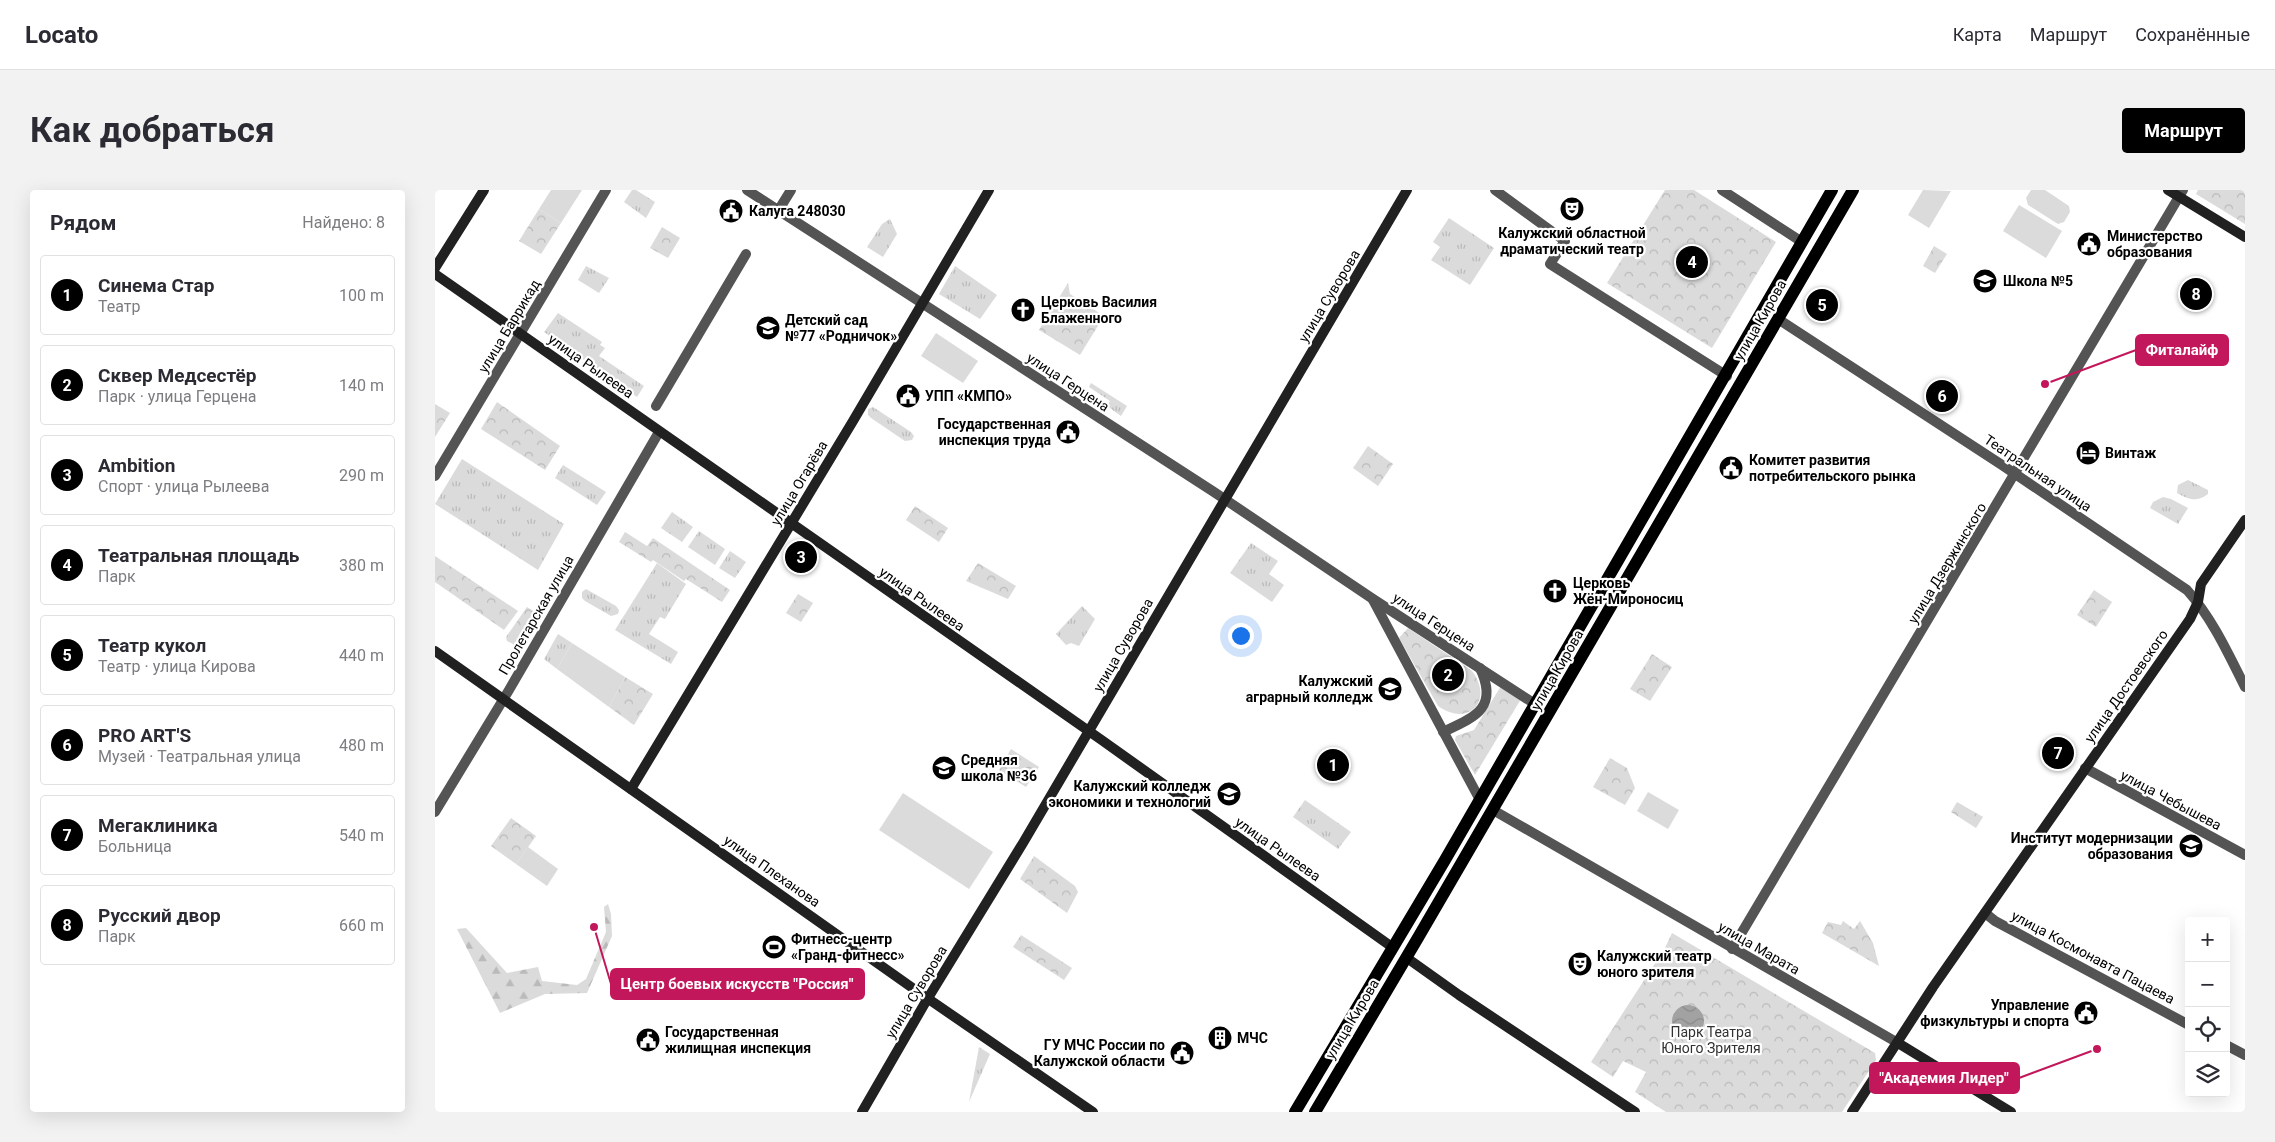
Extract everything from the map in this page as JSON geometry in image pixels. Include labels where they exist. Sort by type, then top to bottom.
[{"type":"main road","name":"улица Кирова","points":[[1295,1112],[1480,800],[1727,376],[1832,190]]},
{"type":"main road","name":"улица Кирова","points":[[1315,1112],[1407,958],[1853,190]]},
{"type":"main road","points":[[1392,947],[1407,958]]},
{"type":"street","points":[[435,268],[484,190]]},
{"type":"street","name":"улица Баррикад","points":[[435,476],[606,190]]},
{"type":"street","name":"улица Герцена","points":[[747,190],[1225,499],[1373,599],[1535,704]]},
{"type":"street","points":[[778,211],[791,190]]},
{"type":"street","name":"улица Огарёва","points":[[631,789],[989,190]]},
{"type":"street","name":"улица Суворова","points":[[862,1112],[928,998],[1023,843],[1407,190]]},
{"type":"street","points":[[1495,190],[1565,241],[1550,264],[1727,376]]},
{"type":"street","points":[[1722,190],[1802,242]]},
{"type":"street","points":[[2168,190],[2181,194],[2245,237]]},
{"type":"street","name":"улица Дзержинского","points":[[1732,948],[2181,194]]},
{"type":"street","points":[[656,406],[746,254]]},
{"type":"street","name":"улица Рылеева","points":[[435,274],[1089,731],[1392,947]]},
{"type":"street","name":"Театральная улица","points":[[1778,319],[2015,474],[2187,590],[2198,602],[2213,625],[2245,687]]},
{"type":"street","name":"Пролетарская улица","points":[[435,812],[659,432]]},
{"type":"street","name":"улица Достоевского","points":[[1852,1112],[1933,987],[2189,619],[2198,602],[2201,584],[2245,520]]},
{"type":"street","name":"улица Герцена","points":[[1373,599],[1480,800]]},
{"type":"street","name":"улица Плеханова","points":[[435,651],[1093,1112]]},
{"type":"street","name":"улица Герцена","points":[[1443,732],[1469,720],[1480,712],[1487,698],[1487,683],[1480,668]]},
{"type":"street","name":"улица Чебышева","points":[[2085,768],[2245,855]]},
{"type":"street","name":"улица Марата","points":[[1493,810],[1898,1043],[2011,1112]]},
{"type":"street","name":"улица Космонавта Пацаева","points":[[1985,913],[2185,1023]]},
{"type":"street","points":[[1407,958],[1459,995],[1635,1112]]},
{"type":"street","points":[[2230,1047],[2245,1055]]},
{"type":"green space","points":[[551,190],[582,190],[561,223],[539,209]]},
{"type":"green space","points":[[632,190],[636,190],[655,202],[646,218],[624,202]]},
{"type":"green space","points":[[1665,190],[1694,190],[1776,242],[1712,348],[1607,283]]},
{"type":"green space","points":[[1923,190],[1951,191],[1929,228],[1908,215]]},
{"type":"green space","points":[[2031,190],[2045,190],[2069,206],[2070,212],[2064,222],[2058,224],[2028,205],[2026,198]]},
{"type":"green space","points":[[2198,190],[2245,190],[2245,224],[2196,194]]},
{"type":"green space","points":[[2019,205],[2062,231],[2046,258],[2003,231]]},
{"type":"green space","points":[[539,209],[561,223],[541,254],[519,241]]},
{"type":"green space","points":[[1449,218],[1494,248],[1470,285],[1431,260],[1440,247],[1433,242]]},
{"type":"green space","points":[[890,219],[897,234],[883,257],[867,247],[882,224]]},
{"type":"green space","points":[[662,227],[680,238],[668,258],[650,248]]},
{"type":"green space","points":[[1934,246],[1947,254],[1935,273],[1923,266]]},
{"type":"green space","points":[[586,266],[609,278],[599,293],[578,280]]},
{"type":"green space","points":[[955,266],[997,295],[980,319],[939,294]]},
{"type":"green space","points":[[2195,282],[2209,290],[2197,307],[2185,302],[2184,298]]},
{"type":"green space","points":[[1068,283],[1070,294],[1104,316],[1080,355],[1039,330]]},
{"type":"green space","points":[[558,313],[602,342],[600,345],[605,348],[599,356],[644,386],[637,397],[544,332]]},
{"type":"green space","points":[[936,333],[978,361],[963,383],[921,356]]},
{"type":"green space","points":[[1091,383],[1127,406],[1121,416],[1107,406],[1110,401],[1089,387]]},
{"type":"green space","points":[[497,402],[560,446],[545,470],[481,429]]},
{"type":"green space","points":[[435,404],[450,413],[435,437]]},
{"type":"green space","points":[[873,407],[911,432],[914,436],[912,440],[905,441],[871,418],[868,415],[868,409]]},
{"type":"green space","points":[[1368,446],[1393,464],[1378,486],[1353,468]]},
{"type":"green space","points":[[462,459],[564,524],[538,570],[435,504]]},
{"type":"green space","points":[[563,465],[606,492],[597,505],[555,478]]},
{"type":"green space","points":[[2188,480],[2208,490],[2208,494],[2204,497],[2192,499],[2177,493],[2178,485]]},
{"type":"green space","points":[[2163,497],[2188,508],[2178,524],[2150,508],[2153,502]]},
{"type":"green space","points":[[915,506],[948,528],[939,542],[906,520]]},
{"type":"green space","points":[[672,512],[693,527],[682,542],[661,528]]},
{"type":"green space","points":[[699,531],[725,549],[715,565],[688,547]]},
{"type":"green space","points":[[625,532],[647,546],[653,538],[730,590],[722,602],[686,579],[684,581],[653,560],[651,562],[619,542]]},
{"type":"green space","points":[[1251,543],[1278,561],[1269,574],[1284,585],[1272,602],[1230,573]]},
{"type":"green space","points":[[730,551],[746,562],[735,578],[719,568]]},
{"type":"green space","points":[[435,556],[518,611],[504,630],[435,582]]},
{"type":"green space","points":[[657,563],[686,584],[665,619],[660,617],[649,634],[678,652],[671,664],[615,630]]},
{"type":"green space","points":[[978,563],[1016,586],[1008,599],[966,581]]},
{"type":"green space","points":[[586,589],[616,606],[619,610],[618,614],[611,616],[585,601],[582,598],[582,592]]},
{"type":"green space","points":[[2094,590],[2112,602],[2096,627],[2077,615]]},
{"type":"green space","points":[[798,594],[813,603],[801,622],[786,613]]},
{"type":"green space","points":[[1082,606],[1095,619],[1079,646],[1071,643],[1066,645],[1056,634]]},
{"type":"green space","points":[[527,607],[536,613],[537,617],[520,645],[517,646],[507,641],[506,637]]},
{"type":"green space","points":[[1408,628],[1472,671],[1478,682],[1480,692],[1479,701],[1475,708],[1459,714],[1449,712],[1438,706],[1399,638]]},
{"type":"green space","points":[[558,634],[572,643],[557,669],[544,659]]},
{"type":"green space","points":[[572,643],[625,677],[609,707],[557,669]]},
{"type":"green space","points":[[1652,654],[1672,667],[1650,701],[1630,689]]},
{"type":"green space","points":[[625,677],[653,694],[634,725],[609,707]]},
{"type":"green space","points":[[1501,686],[1521,699],[1475,775],[1455,740],[1456,736],[1474,730]]},
{"type":"green space","points":[[1011,749],[1039,767],[1026,787],[999,770]]},
{"type":"green space","points":[[1610,758],[1627,768],[1635,788],[1625,805],[1593,787]]},
{"type":"green space","points":[[1648,792],[1679,810],[1668,829],[1637,811]]},
{"type":"green space","points":[[903,793],[993,852],[969,889],[879,830]]},
{"type":"green space","points":[[1305,800],[1351,832],[1338,849],[1293,817]]},
{"type":"green space","points":[[1957,802],[1983,817],[1976,828],[1951,812]]},
{"type":"green space","points":[[511,818],[536,836],[516,864],[491,846]]},
{"type":"green space","points":[[528,847],[558,869],[547,886],[516,864]]},
{"type":"green space","points":[[1034,856],[1075,886],[1078,892],[1067,913],[1020,879]]},
{"type":"green space","points":[[608,904],[611,914],[612,936],[587,993],[545,994],[500,1013],[457,929],[466,928],[507,973],[538,967],[542,981],[577,985],[586,979],[606,932],[604,907]]},
{"type":"green space","points":[[1843,921],[1854,929],[1860,921],[1873,943],[1879,966],[1822,933],[1828,922],[1841,925]]},
{"type":"green space","name":"Парк Театра Юного Зрителя","points":[[1672,933],[1875,1053],[1876,1060],[1842,1112],[1666,1112],[1635,1092],[1646,1072],[1623,1061],[1613,1077],[1591,1062],[1665,948]]},
{"type":"green space","points":[[1021,935],[1072,968],[1064,980],[1013,947]]},
{"type":"green space","points":[[979,1047],[990,1054],[969,1102]]},
{"type":"water","points":[[1688,1005],[1694,1006],[1699,1010],[1703,1015],[1703,1027],[1699,1032],[1694,1036],[1688,1037],[1682,1036],[1677,1032],[1673,1027],[1672,1021],[1673,1015],[1677,1010],[1682,1006]]},
{"type":"place","name":"Калужский областной драматический театр","points":[[1572,209]]},
{"type":"place","name":"Калуга 248030","points":[[731,211]]},
{"type":"place","name":"Министерство образования","points":[[2089,244]]},
{"type":"place","name":"Театральная площадь","points":[[1692,262]]},
{"type":"place","name":"Школа №5","points":[[1985,281]]},
{"type":"place","name":"Русский двор","points":[[2196,294]]},
{"type":"place","name":"Театр кукол","points":[[1822,305]]},
{"type":"place","name":"Церковь Василия Блаженного","points":[[1023,310]]},
{"type":"place","name":"Детский сад №77 «Родничок»","points":[[768,328]]},
{"type":"place","name":"Фиталайф","points":[[2045,384]]},
{"type":"place","name":"УПП «КМПО»","points":[[908,396]]},
{"type":"place","name":"PRO ART'S","points":[[1942,396]]},
{"type":"place","name":"Государственная инспекция труда","points":[[1068,432]]},
{"type":"place","name":"Винтаж","points":[[2088,453]]},
{"type":"place","name":"Комитет развития потребительского рынка","points":[[1731,468]]},
{"type":"place","name":"Ambition","points":[[801,557]]},
{"type":"place","name":"Церковь Жён-Мироносиц","points":[[1555,591]]},
{"type":"place","name":"Сквер Медсестёр","points":[[1448,675]]},
{"type":"place","name":"Калужский аграрный колледж","points":[[1390,689]]},
{"type":"place","name":"Мегаклиника","points":[[2058,753]]},
{"type":"place","name":"Синема Стар","points":[[1333,765]]},
{"type":"place","name":"Средняя школа №36","points":[[944,768]]},
{"type":"place","name":"Калужский колледж экономики и технологий","points":[[1229,794]]},
{"type":"place","name":"Институт модернизации образования","points":[[2191,846]]},
{"type":"place","name":"Центр боевых искусств \"Россия\"","points":[[594,927]]},
{"type":"place","name":"Фитнесс-центр «Гранд-фитнесс»","points":[[774,947]]},
{"type":"place","name":"Калужский театр юного зрителя","points":[[1580,964]]},
{"type":"place","name":"Управление физкультуры и спорта","points":[[2086,1013]]},
{"type":"place","name":"МЧС","points":[[1220,1038]]},
{"type":"place","name":"Государственная жилищная инспекция","points":[[648,1040]]},
{"type":"place","name":"\"Академия Лидер\"","points":[[2097,1049]]},
{"type":"place","name":"ГУ МЧС России по Калужской области","points":[[1182,1053]]}]
